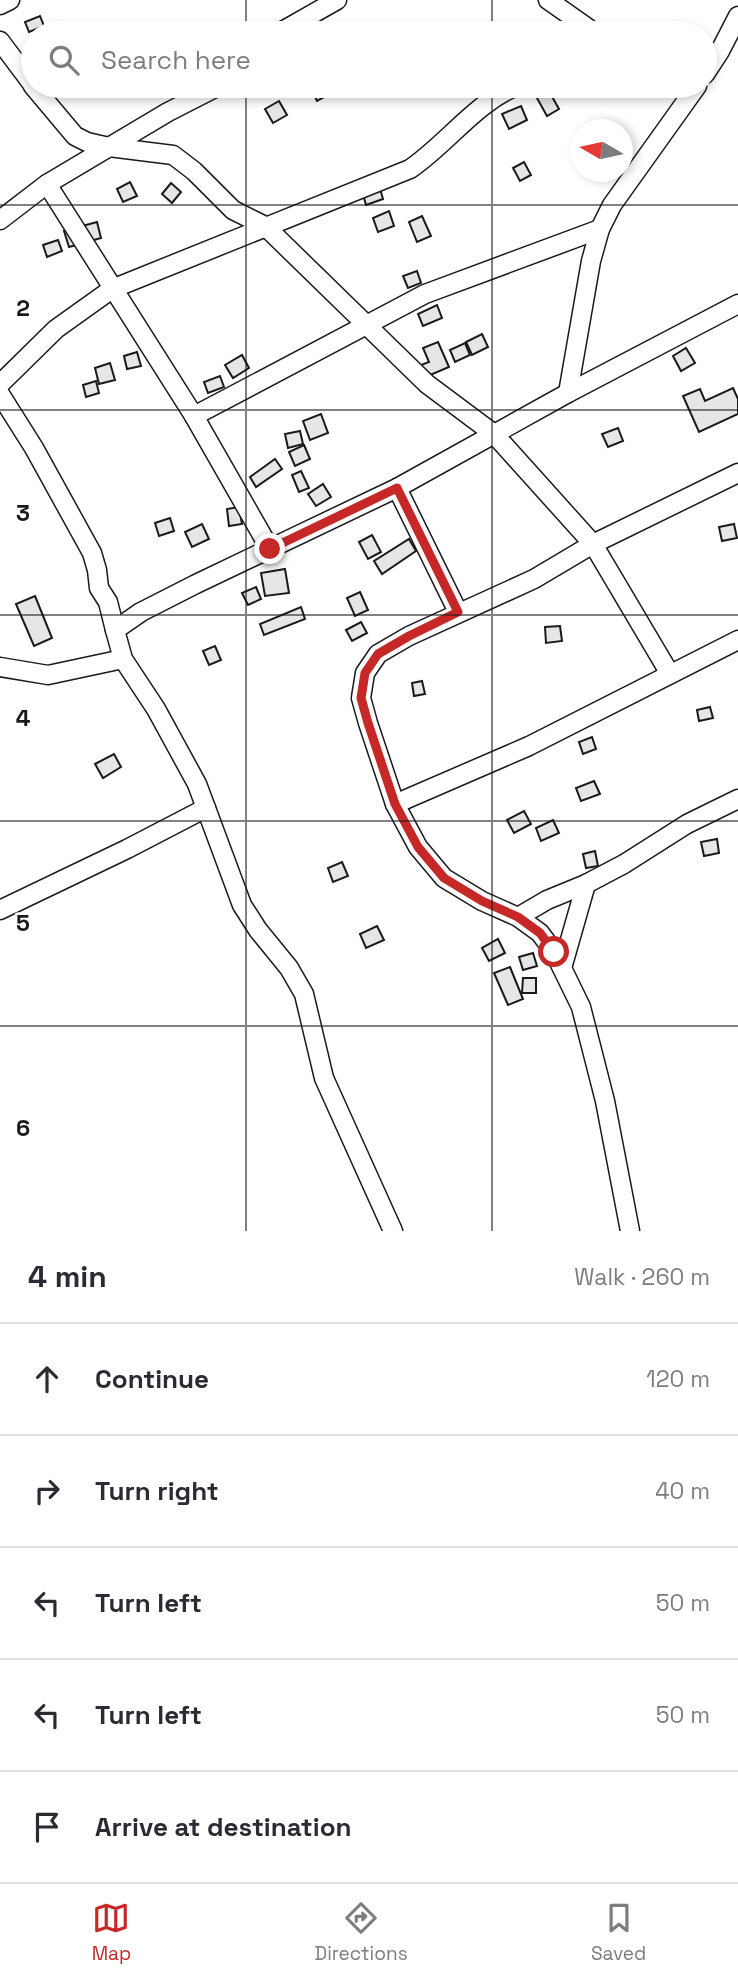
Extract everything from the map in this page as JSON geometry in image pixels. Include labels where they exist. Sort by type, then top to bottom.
[{"type":"street","points":[[0,5],[10,0]]},
{"type":"street","points":[[300,21],[337,0]]},
{"type":"street","points":[[548,0],[578,21]]},
{"type":"street","points":[[717,55],[738,16]]},
{"type":"street","points":[[0,41],[21,70]]},
{"type":"street","points":[[43,98],[75,136],[87,142],[173,155],[194,171],[233,210],[265,226],[427,384],[494,435],[593,544],[670,674]]},
{"type":"street","points":[[0,220],[47,184],[195,98]]},
{"type":"street","points":[[0,384],[56,329],[112,289],[410,169],[428,157],[493,98]]},
{"type":"street","points":[[568,393],[591,261],[600,229],[612,205],[686,98]]},
{"type":"street","points":[[47,184],[194,416],[270,549]]},
{"type":"street","points":[[194,416],[425,294],[600,229]]},
{"type":"street","points":[[115,630],[152,606],[397,488],[568,393],[738,304]]},
{"type":"street","points":[[0,394],[34,448],[92,553],[99,588],[108,602],[124,659],[156,709],[197,784],[242,905],[258,930],[289,968],[304,993],[324,1078],[393,1231]]},
{"type":"street","points":[[630,1231],[601,1088],[580,1007],[554,952],[540,933],[518,917],[482,901],[444,878],[418,847],[395,804],[361,698],[365,673],[378,654],[458,612],[534,579],[593,544],[738,472]]},
{"type":"street","points":[[397,488],[458,612]]},
{"type":"street","points":[[395,804],[529,746],[738,640]]},
{"type":"street","points":[[0,667],[48,675],[124,659]]},
{"type":"street","points":[[518,917],[624,864],[687,824],[738,799]]},
{"type":"street","points":[[0,909],[206,808]]},
{"type":"street","points":[[562,968],[586,884]]},
{"type":"building","points":[[40,16],[42,21],[28,21]]},
{"type":"building","points":[[537,98],[553,98],[559,109],[547,116]]},
{"type":"building","points":[[279,101],[287,115],[273,123],[265,109]]},
{"type":"building","points":[[521,106],[527,120],[509,129],[502,114]]},
{"type":"building","points":[[524,162],[531,175],[520,181],[513,168]]},
{"type":"building","points":[[130,182],[137,196],[123,202],[117,189]]},
{"type":"building","points":[[171,183],[181,192],[172,203],[162,194]]},
{"type":"building","points":[[379,185],[383,199],[366,205],[362,191]]},
{"type":"building","points":[[389,211],[394,226],[378,232],[373,218]]},
{"type":"building","points":[[422,216],[431,236],[417,242],[409,222]]},
{"type":"building","points":[[97,222],[101,238],[69,247],[64,231]]},
{"type":"building","points":[[58,240],[62,251],[47,257],[43,245]]},
{"type":"building","points":[[417,271],[421,283],[408,288],[403,276]]},
{"type":"building","points":[[437,305],[442,318],[423,326],[418,314]]},
{"type":"building","points":[[482,334],[488,347],[472,355],[466,342]]},
{"type":"building","points":[[438,342],[449,367],[421,379],[416,367],[429,362],[423,348]]},
{"type":"building","points":[[465,343],[470,355],[455,362],[450,350]]},
{"type":"building","points":[[686,348],[695,363],[681,371],[673,356]]},
{"type":"building","points":[[137,352],[141,366],[127,369],[124,356]]},
{"type":"building","points":[[242,355],[249,368],[233,378],[225,365]]},
{"type":"building","points":[[110,363],[115,380],[99,384],[95,368]]},
{"type":"building","points":[[220,376],[224,387],[208,393],[204,382]]},
{"type":"building","points":[[96,381],[99,393],[86,397],[83,385]]},
{"type":"building","points":[[733,388],[738,399],[738,414],[699,432],[683,396],[700,389],[705,401]]},
{"type":"building","points":[[321,414],[328,433],[310,440],[303,421]]},
{"type":"building","points":[[618,428],[623,441],[608,447],[602,434]]},
{"type":"building","points":[[300,431],[303,444],[288,448],[285,434]]},
{"type":"building","points":[[304,445],[310,459],[295,466],[289,452]]},
{"type":"building","points":[[275,459],[282,469],[256,487],[250,477]]},
{"type":"building","points":[[301,471],[309,488],[299,492],[292,475]]},
{"type":"building","points":[[323,484],[331,497],[316,506],[308,494]]},
{"type":"building","points":[[239,507],[242,524],[229,526],[227,509]]},
{"type":"building","points":[[170,518],[174,531],[159,536],[155,523]]},
{"type":"building","points":[[202,524],[209,539],[192,547],[185,532]]},
{"type":"building","points":[[734,524],[737,538],[722,541],[719,527]]},
{"type":"building","points":[[372,535],[381,552],[368,559],[359,542]]},
{"type":"building","points":[[409,539],[416,551],[382,574],[374,561]]},
{"type":"building","points":[[285,569],[289,593],[265,596],[261,573]]},
{"type":"building","points":[[256,587],[261,599],[248,605],[242,593]]},
{"type":"building","points":[[360,592],[368,610],[355,616],[347,598]]},
{"type":"building","points":[[35,596],[52,638],[34,646],[16,604]]},
{"type":"building","points":[[301,607],[305,619],[264,635],[260,624]]},
{"type":"building","points":[[361,622],[367,633],[352,641],[346,630]]},
{"type":"building","points":[[560,626],[562,641],[546,643],[545,627]]},
{"type":"building","points":[[215,646],[221,660],[209,665],[203,651]]},
{"type":"building","points":[[422,681],[425,694],[414,696],[412,683]]},
{"type":"building","points":[[710,707],[713,718],[699,721],[697,710]]},
{"type":"building","points":[[592,737],[596,749],[583,754],[579,742]]},
{"type":"building","points":[[114,754],[121,767],[103,778],[95,764]]},
{"type":"building","points":[[594,781],[600,794],[581,801],[576,788]]},
{"type":"building","points":[[524,811],[531,824],[514,833],[507,820]]},
{"type":"building","points":[[553,820],[559,833],[541,841],[536,828]]},
{"type":"building","points":[[717,839],[719,853],[704,856],[701,842]]},
{"type":"building","points":[[595,851],[598,866],[586,868],[583,854]]},
{"type":"building","points":[[342,862],[348,876],[333,882],[328,868]]},
{"type":"building","points":[[377,926],[384,940],[366,948],[360,934]]},
{"type":"building","points":[[498,939],[505,953],[489,961],[482,948]]},
{"type":"building","points":[[533,953],[537,966],[523,970],[519,957]]},
{"type":"building","points":[[510,967],[523,999],[508,1005],[494,973]]},
{"type":"building","points":[[523,978],[536,978],[536,993],[522,993]]},
{"type":"route","points":[[270,549],[397,488],[458,612],[378,654],[365,673],[361,698],[395,804],[418,847],[444,878],[482,901],[518,917],[540,933],[554,952]]}]
